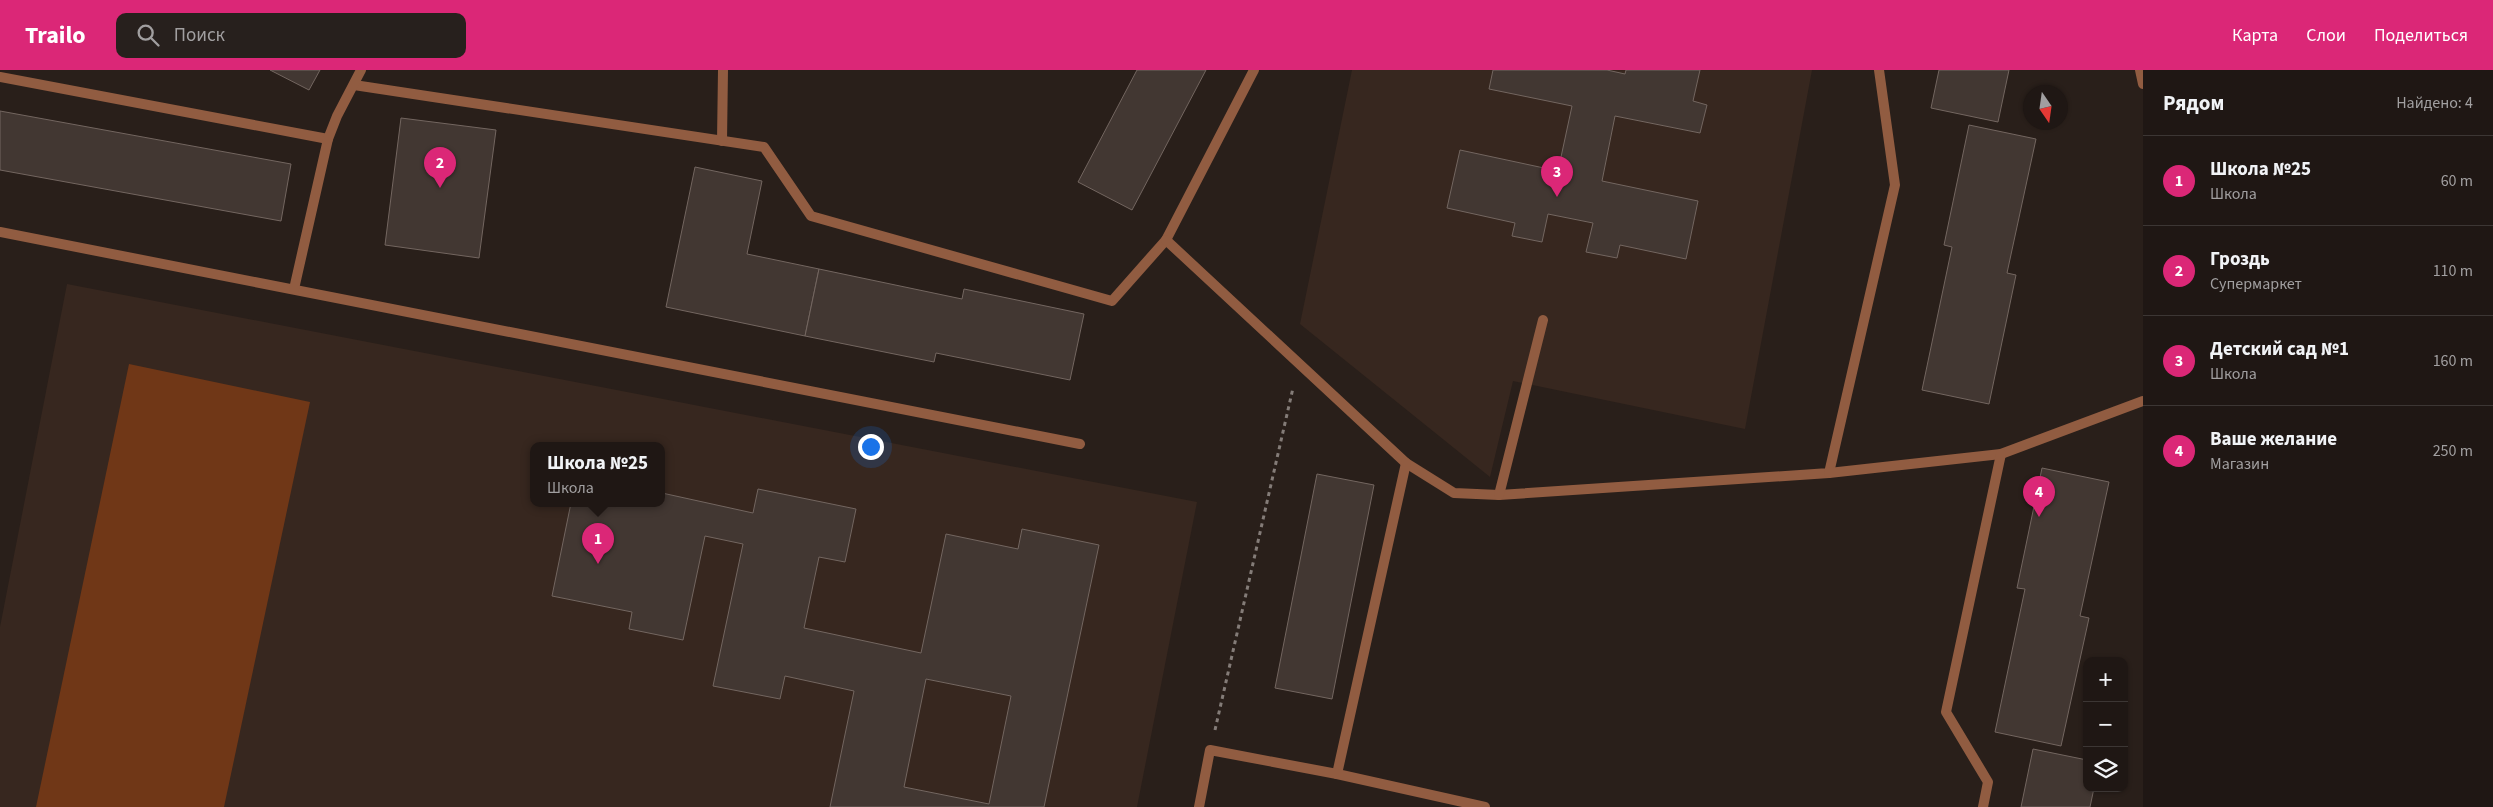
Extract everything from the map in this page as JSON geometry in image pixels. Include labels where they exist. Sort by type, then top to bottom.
[{"type":"street","points":[[294,289],[328,139],[362,70]]},
{"type":"street","points":[[722,70],[722,141]]},
{"type":"street","points":[[354,85],[764,147],[811,216],[1112,300],[1166,240],[1254,70]]},
{"type":"street","points":[[1829,473],[1895,185],[1879,70]]},
{"type":"street","points":[[2140,70],[2143,84]]},
{"type":"street","points":[[0,77],[328,139]]},
{"type":"street","points":[[0,232],[1080,444]]},
{"type":"street","points":[[1166,240],[1406,463],[1454,493],[1499,495],[1829,473],[2002,454],[2143,401]]},
{"type":"street","points":[[1499,495],[1543,320]]},
{"type":"street","points":[[1983,807],[1988,782],[1946,712],[2002,454]]},
{"type":"street","points":[[1337,774],[1406,463]]},
{"type":"street","points":[[1199,807],[1210,750],[1337,774],[1485,807]]},
{"type":"path","points":[[1210,750],[1299,364]]},
{"type":"shaded area","points":[[1352,70],[1812,70],[1745,429],[1513,381],[1490,477],[1300,324]]},
{"type":"shaded area","points":[[67,284],[1197,502],[1137,807],[0,807],[0,627]]},
{"type":"shaded area","points":[[129,364],[310,402],[224,807],[36,807]]},
{"type":"building","points":[[270,70],[320,70],[309,90]]},
{"type":"building","points":[[1137,70],[1206,70],[1132,210],[1078,182]]},
{"type":"building","points":[[1493,70],[1607,70],[1625,74],[1626,70],[1700,70],[1693,101],[1707,105],[1700,133],[1615,116],[1602,181],[1698,201],[1686,259],[1620,245],[1617,258],[1586,252],[1593,223],[1548,214],[1542,242],[1512,236],[1515,223],[1447,208],[1460,150],[1558,171],[1572,106],[1489,89]]},
{"type":"building","points":[[1939,70],[2009,70],[1998,122],[1931,108]]},
{"type":"building","points":[[0,111],[291,164],[281,221],[0,170]]},
{"type":"building","points":[[401,118],[496,130],[479,258],[385,245]]},
{"type":"building","points":[[1969,125],[2036,139],[2007,273],[2016,275],[1989,404],[1922,390],[1952,247],[1944,245]]},
{"type":"building","points":[[695,167],[762,181],[747,254],[819,269],[805,336],[666,307]]},
{"type":"building","points":[[819,269],[962,299],[964,289],[1084,314],[1070,380],[936,353],[934,362],[805,336]]},
{"type":"building","points":[[2042,468],[2109,482],[2080,616],[2089,618],[2061,746],[1995,732],[2025,589],[2017,588]]},
{"type":"building","points":[[1317,474],[1374,485],[1332,699],[1275,688]]},
{"type":"building","points":[[758,489],[856,509],[845,562],[819,557],[804,628],[921,653],[946,534],[1018,549],[1022,529],[1099,545],[1044,807],[830,807],[854,691],[785,676],[780,699],[713,686],[743,544],[705,536],[683,640],[629,629],[632,612],[552,596],[570,507],[665,507],[665,494],[753,513]],"holes":[[[926,679],[1011,696],[989,804],[904,787]]]},
{"type":"building","points":[[2033,749],[2083,759],[2083,792],[2093,792],[2090,807],[2021,807]]},
{"type":"place","name":"Гроздь","points":[[440,188]]},
{"type":"place","name":"Детский сад №1","points":[[1557,197]]},
{"type":"place","name":"Ваше желание","points":[[2039,517]]},
{"type":"place","name":"Школа №25","points":[[598,564]]}]
